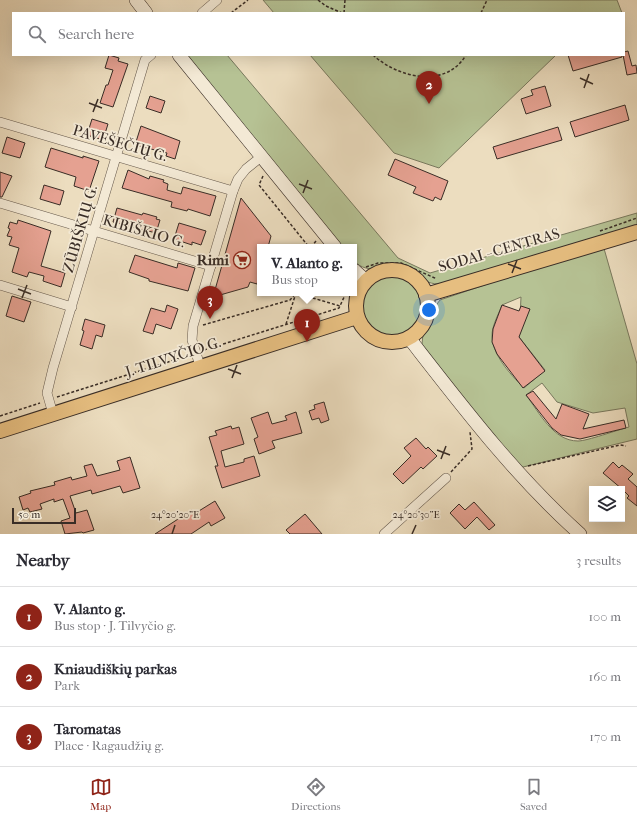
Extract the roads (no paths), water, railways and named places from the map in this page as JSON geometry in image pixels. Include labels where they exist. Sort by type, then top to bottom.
[{"type":"main road","points":[[136,0],[145,12]]},
{"type":"main road","points":[[180,56],[333,244]]},
{"type":"main road","points":[[426,295],[637,232]]},
{"type":"main road","points":[[381,271],[400,271],[416,280],[426,295],[428,307],[425,320],[418,330],[409,338],[394,342],[378,339],[365,330],[357,317],[356,298],[366,281],[381,271]]},
{"type":"main road","points":[[357,273],[366,281]]},
{"type":"main road","name":"J. TILVYČIO G.","points":[[0,430],[53,414],[197,360],[357,317]]},
{"type":"main road","points":[[409,338],[447,389],[515,469],[580,534]]},
{"type":"street","points":[[203,12],[217,0]]},
{"type":"street","name":"ZŪBIŠKIŲ G.","points":[[53,414],[48,400],[49,382],[145,60],[150,56]]},
{"type":"street","name":"PAVEŠEČIŲ G.","points":[[0,122],[233,190]]},
{"type":"street","points":[[197,360],[192,340],[193,326],[233,190],[238,179],[246,169],[261,157]]},
{"type":"street","name":"KIBIŠKIO G.","points":[[0,203],[211,266]]},
{"type":"street","points":[[0,285],[72,307]]},
{"type":"street","points":[[384,534],[446,478]]},
{"type":"place","name":"Kniaudiškių parkas","points":[[429,104]]},
{"type":"place","name":"Rimi","points":[[242,260]]},
{"type":"place","name":"Taromatas","points":[[210,319]]},
{"type":"place","name":"V. Alanto g.","points":[[307,342]]}]
